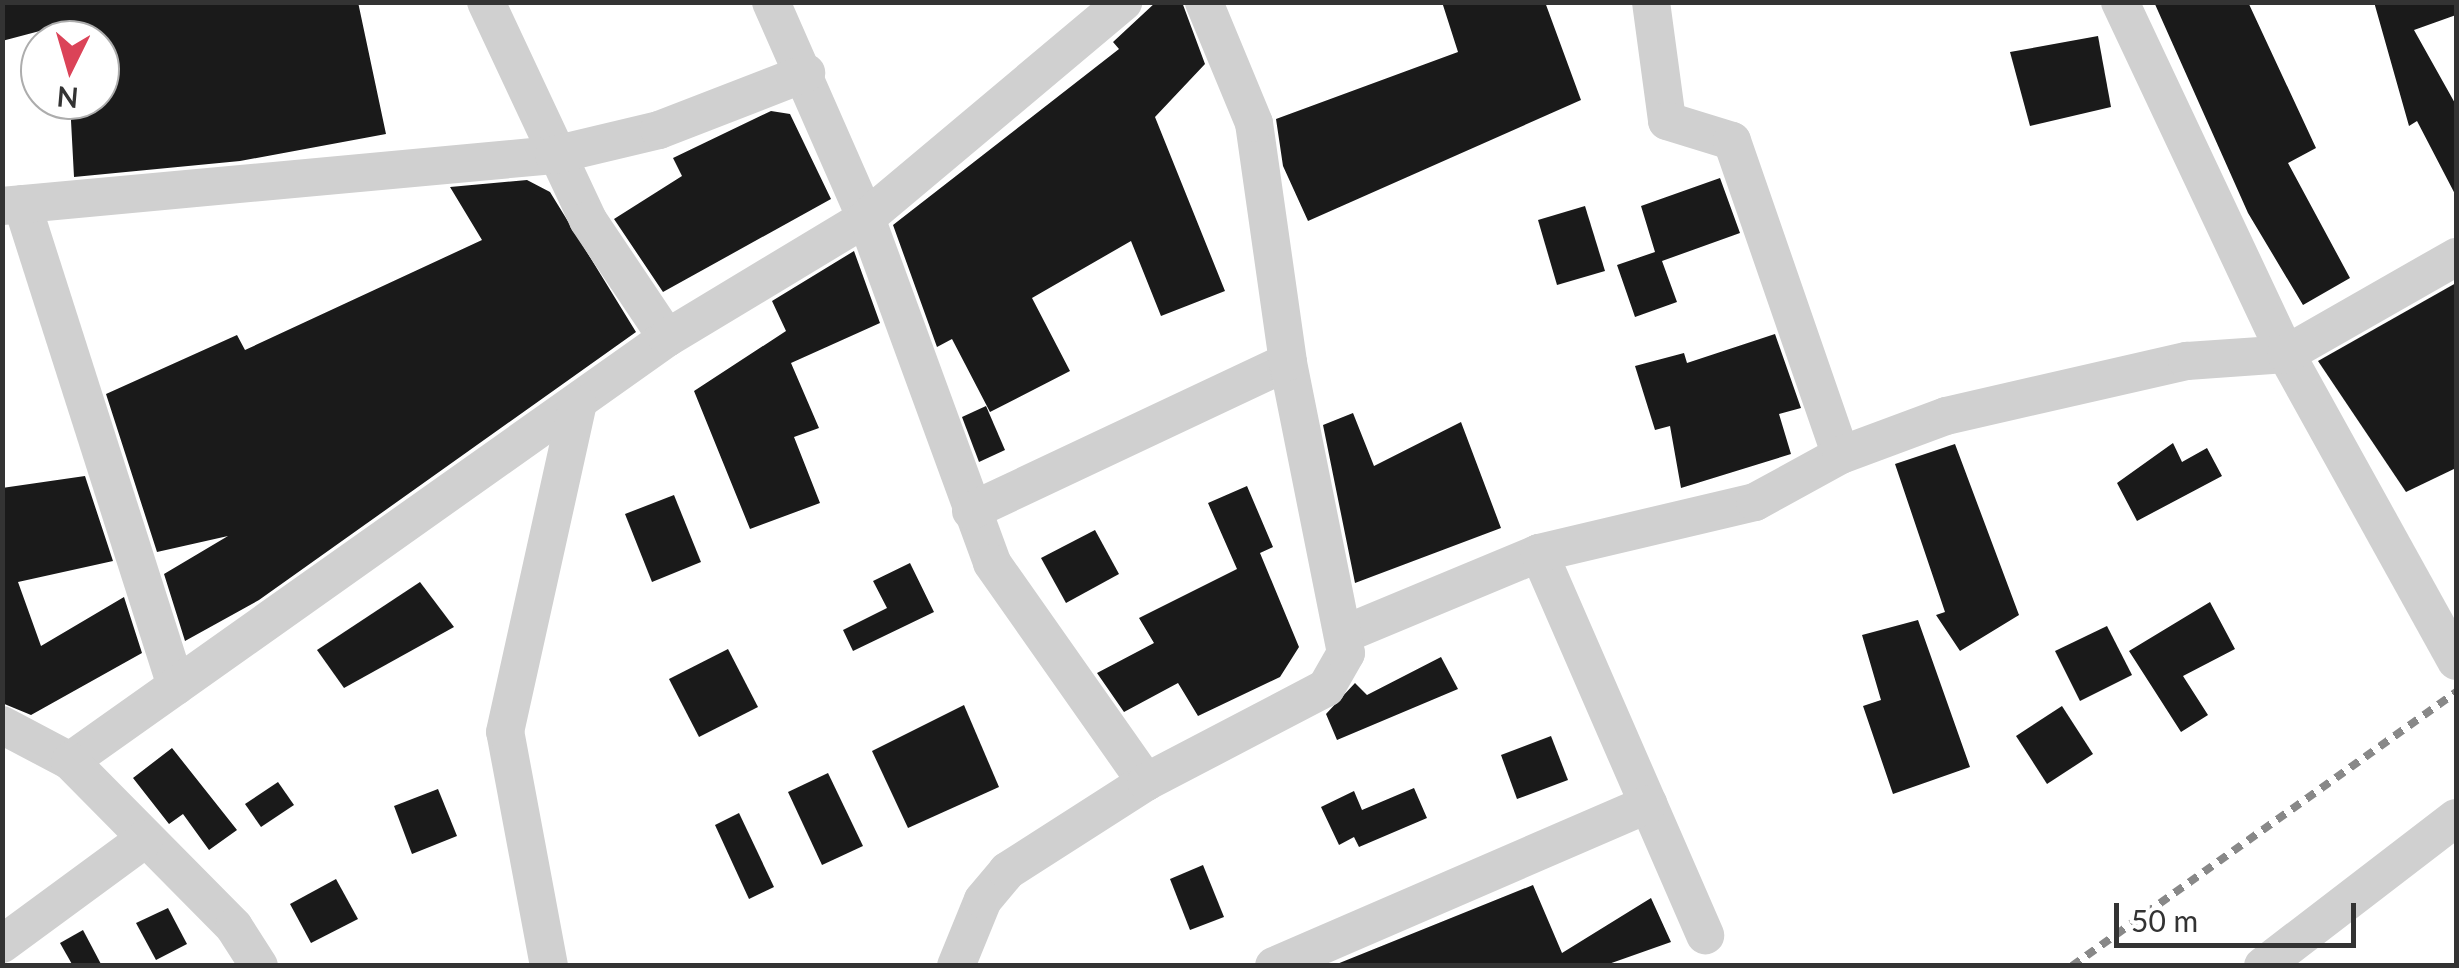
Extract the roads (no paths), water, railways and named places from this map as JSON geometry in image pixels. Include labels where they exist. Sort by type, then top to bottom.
[{"type":"street","points":[[486,2],[554,155],[667,338]]},
{"type":"street","points":[[771,2],[806,73],[866,218],[971,510],[1014,600],[1146,782]]},
{"type":"street","points":[[70,761],[667,338],[866,218],[1122,2]]},
{"type":"street","points":[[956,966],[983,900],[1007,871],[1146,782],[1326,688],[1344,664],[1347,634],[1288,362],[1249,101],[1204,2]]},
{"type":"street","points":[[1651,2],[1667,121],[1732,141],[1841,455]]},
{"type":"street","points":[[2120,2],[2286,354],[2456,661]]},
{"type":"street","points":[[176,686],[12,205],[554,155],[659,130],[806,73]]},
{"type":"street","points":[[1347,634],[1540,553],[1697,522],[1841,455],[2086,380],[2286,354],[2456,256]]},
{"type":"street","points":[[971,510],[1288,362]]},
{"type":"street","points":[[549,966],[504,732],[578,404]]},
{"type":"street","points":[[1540,553],[1705,935]]},
{"type":"street","points":[[2,725],[70,761],[258,966]]},
{"type":"street","points":[[1274,966],[1648,804]]},
{"type":"street","points":[[2264,966],[2456,818]]},
{"type":"street","points":[[2,944],[144,839]]},
{"type":"railway","points":[[2072,966],[2456,692]]}]
